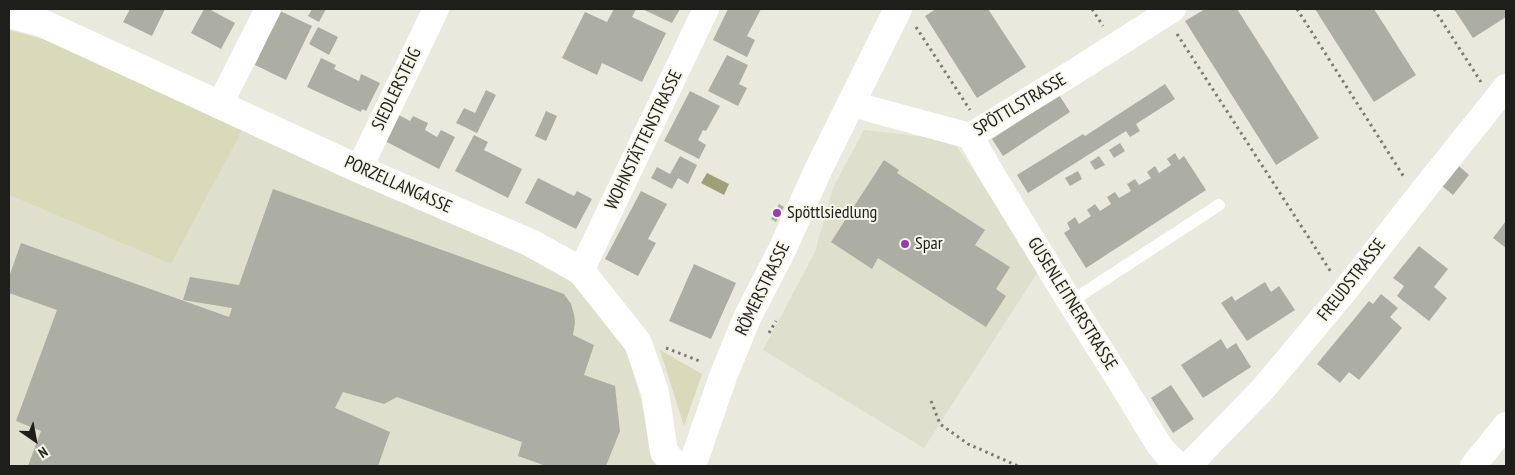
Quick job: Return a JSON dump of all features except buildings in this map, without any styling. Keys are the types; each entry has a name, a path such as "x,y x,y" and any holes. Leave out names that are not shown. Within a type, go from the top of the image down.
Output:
{"street":[{"path":"219,106 268,9"},
{"name":"SIEDLERSTEIG","path":"359,169 436,9"},
{"name":"WOHNSTÄTTENSTRASSE","path":"581,270 706,9"},
{"name":"SPÖTTLSTRASSE","path":"852,103 870,110 976,133 1169,12"},
{"name":"PORZELLANGASSE","path":"9,14 42,23 219,106 531,244 581,270 638,343 655,392 664,452 676,466"},
{"name":"RÖMERSTRASSE","path":"692,466 724,374 747,318 782,250 819,168 852,103 906,17"},
{"name":"FREUDSTRASSE","path":"1188,466 1263,389 1344,292 1500,94"},
{"name":"GUSENLEITNERSTRASSE","path":"976,133 993,176 1070,302 1158,445 1180,466"},
{"path":"1473,466 1506,425"}],"lane":[{"path":"1070,302 1219,205"}],"path":[{"path":"1297,9 1417,198"},
{"path":"1434,9 1500,94"},
{"path":"1169,12 1344,292"},
{"path":"906,17 919,30 976,133"},
{"path":"661,346 704,362"},
{"path":"931,401 940,424 968,444 1018,466"}],"shaded area":[{"path":"9,30 50,41 243,129 171,264 9,195"},
{"path":"243,129 513,250 562,275 588,295 624,339 659,466 9,466 9,195 171,264"},
{"path":"864,130 952,140 1041,267 924,448 763,350 815,252 833,188"},
{"path":"707,173 729,184 724,195 701,183"},
{"path":"660,350 702,374 684,426"}],"place":[{"name":"Spöttlsiedlung","path":"777,213"},
{"name":"Spar","path":"905,244"}]}
